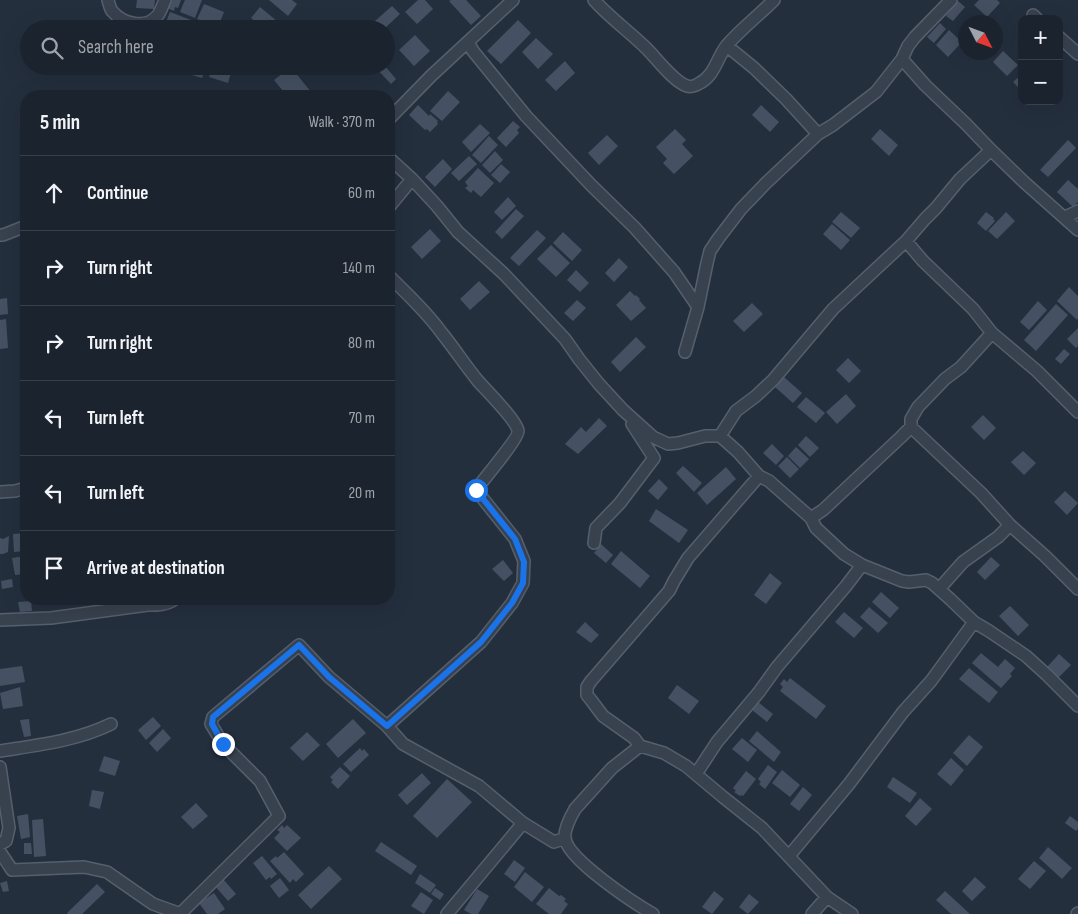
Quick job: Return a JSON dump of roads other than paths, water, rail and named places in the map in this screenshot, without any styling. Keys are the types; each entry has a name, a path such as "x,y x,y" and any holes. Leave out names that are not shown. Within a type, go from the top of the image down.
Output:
{"street":[{"path":"108,0 111,10 126,20"},
{"path":"151,20 158,15 164,0"},
{"path":"395,113 431,76 513,0"},
{"path":"600,3 675,78 687,86 696,86 706,80 712,73 718,59 727,46 774,0"},
{"path":"685,352 698,307 710,251 718,239 741,209 818,134 832,126 876,92 902,59 915,37 951,0"},
{"path":"1063,41 1078,54"},
{"path":"468,42 473,51 526,116 590,185 635,228 674,272 698,307"},
{"path":"727,46 754,68 818,134"},
{"path":"902,59 991,150 1078,230"},
{"path":"720,436 736,411 773,380 833,309 906,241 960,179 991,150"},
{"path":"395,164 437,206 458,232 504,274 565,339 599,384 623,410 653,437 668,444 705,436 720,436 738,452 759,476 769,481 811,518 816,528 844,554 862,565 902,580 909,582 926,580 939,589 974,622 1026,656 1078,706"},
{"path":"395,200 412,180"},
{"path":"1065,217 1078,210"},
{"path":"0,235 20,228"},
{"path":"906,241 923,261 973,310 992,333 1037,371 1078,412"},
{"path":"387,726 481,642 512,603 523,583 524,562 515,539 476,490 512,444 518,434 518,430 440,331 395,282"},
{"path":"811,518 911,427 911,420 918,408 945,379 961,367 992,333"},
{"path":"594,543 596,528 620,504 654,458 623,410"},
{"path":"911,427 1078,589"},
{"path":"759,476 688,558 669,591 591,681 587,687 587,695 603,716 634,738 640,746 664,753 686,766 762,828 827,897 852,914"},
{"path":"0,492 20,490"},
{"path":"939,589 963,562 998,538 1010,525"},
{"path":"696,774 717,742 862,565"},
{"path":"0,620 51,618 148,605"},
{"path":"789,856 831,807 903,712 931,681 974,622"},
{"path":"0,852 12,870 84,867 107,872 153,904 180,914 279,816 260,781 223,744 212,724 213,717 299,645 329,677 387,726 403,744 479,786 523,823 554,842 565,838"},
{"path":"0,752 74,739 96,732 111,724"},
{"path":"640,746 612,768 575,809 570,816 565,838 571,851 594,872 616,890 653,914"},
{"path":"0,767 9,828 6,841 0,844"},
{"path":"447,914 523,823"},
{"path":"812,914 827,897"}]}
